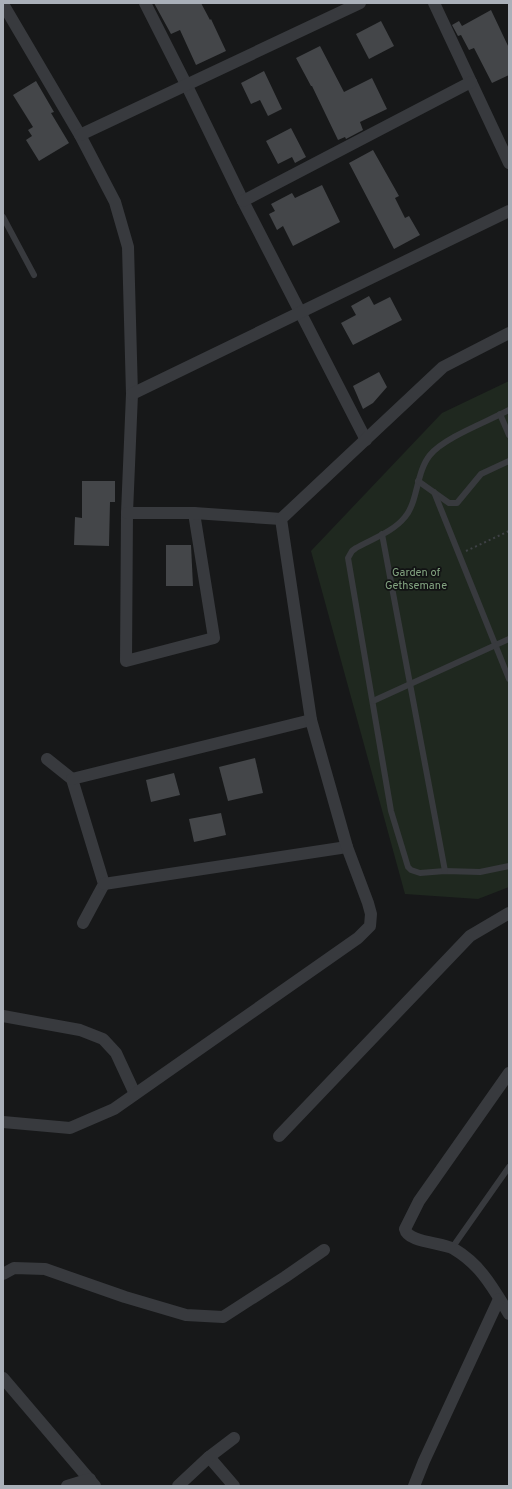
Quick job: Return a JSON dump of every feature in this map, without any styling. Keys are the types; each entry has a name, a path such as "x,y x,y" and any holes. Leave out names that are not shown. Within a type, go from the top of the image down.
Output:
{"street":[{"path":"145,3 243,201 366,440"},
{"path":"80,134 360,3"},
{"path":"434,3 509,164"},
{"path":"3,4 80,134 115,202 128,247 132,394 127,513 126,662 214,638 194,513"},
{"path":"243,201 471,82"},
{"path":"132,394 509,211"},
{"path":"127,513 194,513 281,519 442,367 509,333"},
{"path":"3,1122 70,1128 114,1109 358,938 370,926 368,902 347,847 311,720 281,519"},
{"path":"72,779 311,720"},
{"path":"47,759 72,779 104,884 83,923"},
{"path":"104,884 347,847"},
{"path":"279,1136 470,936 509,913"},
{"path":"3,1016 80,1030 103,1039 116,1053 135,1094"},
{"path":"509,1073 418,1201 406,1225 406,1233 412,1238 452,1248 472,1261 486,1278 509,1314"},
{"path":"3,1274 14,1268 45,1269 125,1297 186,1315 223,1317 324,1250"},
{"path":"414,1486 424,1461 499,1299"},
{"path":"3,1378 92,1482"},
{"path":"178,1486 234,1438"},
{"path":"209,1458 234,1486"},
{"path":"67,1486 92,1482"}],"lane":[{"path":"3,218 34,275"},
{"path":"509,410 440,446 429,456 422,469 406,517 382,534 352,550 348,558 391,810 408,867 416,872 480,872 509,866"},
{"path":"500,414 509,435"},
{"path":"418,481 449,503 457,503 481,474 509,461"},
{"path":"434,492 509,679"},
{"path":"382,534 445,871"},
{"path":"373,701 509,639"},
{"path":"452,1248 509,1167"}],"path":[{"path":"459,554 509,531"}],"green space":[{"name":"Garden of Gethsemane","path":"509,381 509,887 478,899 405,894 311,551 442,413"}],"building":[{"path":"154,3 201,3 210,20 211,19 226,51 196,65 180,30 171,34"},
{"path":"491,10 509,48 509,75 492,83 474,48 469,50 461,35 458,36 452,25 459,21 462,26"},
{"path":"381,21 394,46 369,59 356,34"},
{"path":"320,46 344,92 372,78 387,109 360,122 363,130 346,139 345,137 338,140 312,86 296,58"},
{"path":"264,71 282,109 268,116 260,100 251,104 241,83"},
{"path":"36,81 54,112 51,113 69,143 39,161 26,140 32,136 28,130 33,127 13,95"},
{"path":"291,128 306,157 295,163 292,157 278,164 266,141"},
{"path":"373,150 399,196 395,198 405,218 409,216 420,235 394,249 349,163"},
{"path":"322,185 340,222 293,246 283,226 277,230 269,214 275,211 271,204 292,193 295,198"},
{"path":"369,296 374,305 390,297 402,320 353,345 341,323 356,315 351,306"},
{"path":"379,372 387,387 373,403 363,409 353,386"},
{"path":"82,481 115,481 115,502 110,502 109,546 74,545 75,517 82,518"},
{"path":"166,545 191,545 193,586 166,586"},
{"path":"255,758 263,793 228,801 219,767"},
{"path":"174,773 180,795 151,802 146,780"},
{"path":"221,813 226,835 194,842 189,819"}]}
